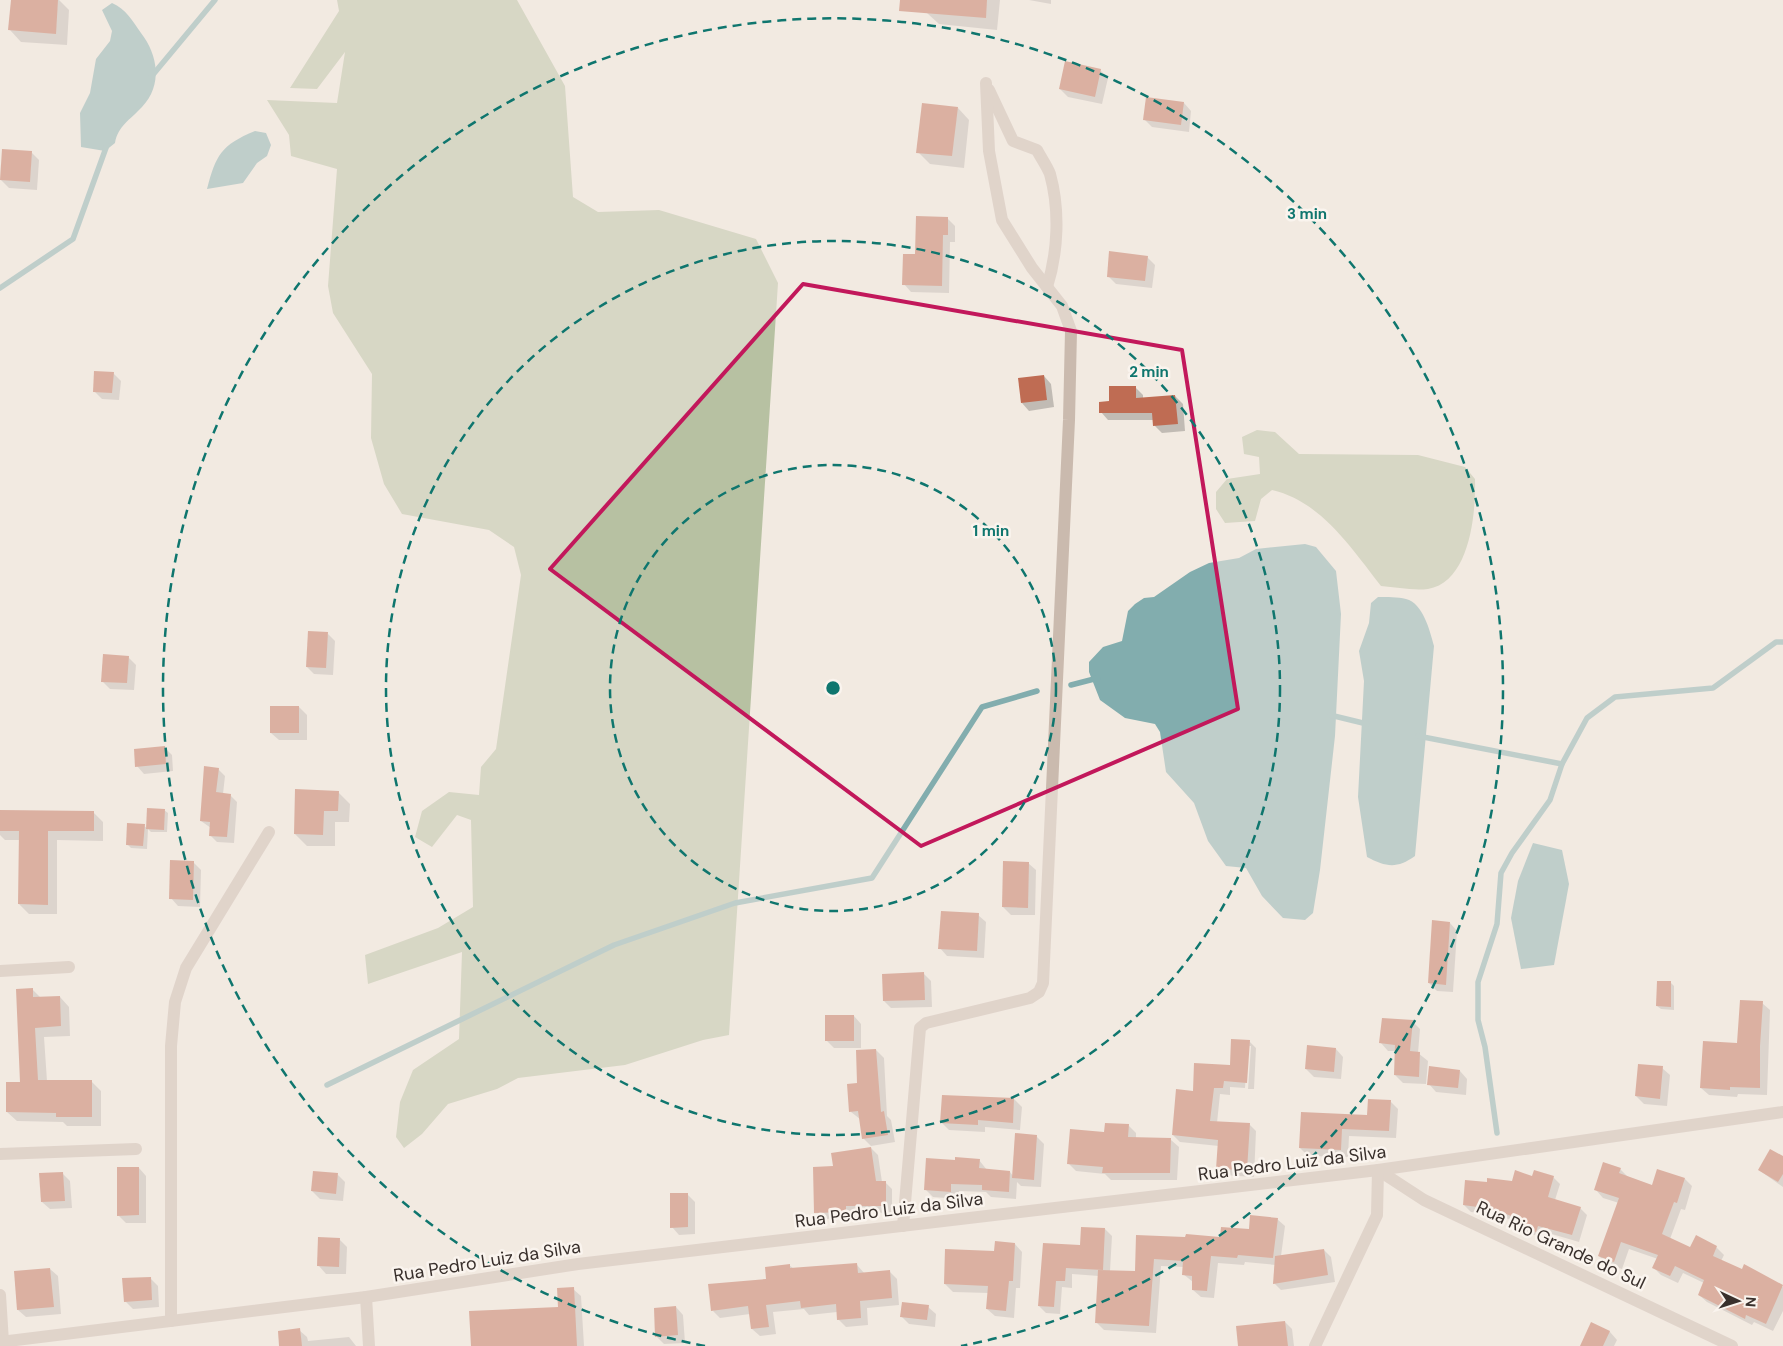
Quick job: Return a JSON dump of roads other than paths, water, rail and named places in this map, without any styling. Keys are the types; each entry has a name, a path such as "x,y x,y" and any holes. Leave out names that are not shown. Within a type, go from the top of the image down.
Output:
{"street":[{"path":"904,1226 920,1028 926,1023 1030,998 1039,992 1043,983 1069,420 1071,331 1062,306 1047,287 1032,268 1002,220 990,152 986,83 1012,141 1037,150 1049,173 1056,214 1055,262 1047,287"},
{"path":"171,1321 171,1054 175,1002 186,968 269,832"},
{"path":"0,971 69,967"},
{"name":"Rua Pedro Luiz da Silva","path":"1,1342 366,1297 578,1264 1378,1170 1783,1112"},
{"path":"0,1154 136,1149"},
{"path":"1315,1346 1377,1214 1378,1170"},
{"name":"Rua Rio Grande do Sul","path":"1378,1170 1424,1200 1732,1346"},
{"path":"0,1295 1,1342"},
{"path":"366,1297 369,1346"}],"water":[{"path":"112,3 128,15 147,42 156,70 153,89 149,98 125,124 119,132 115,143 105,151 81,147 80,113 90,93 96,59 110,41 112,31 102,10"},
{"path":"255,131 266,133 271,145 267,156 257,163 243,183 207,189 217,159 222,152 234,141"},
{"path":"1305,544 1316,547 1336,571 1341,614 1335,736 1320,870 1313,913 1305,920 1283,918 1262,896 1246,868 1226,866 1208,841 1194,803 1166,772 1160,732 1155,724 1125,718 1100,700 1089,672 1089,662 1103,647 1122,641 1128,611 1135,604 1144,598 1154,597 1190,572 1209,563 1239,558 1256,549"},
{"path":"1378,597 1406,599 1417,606 1425,618 1434,646 1415,856 1397,865 1386,865 1367,857 1358,797 1364,681 1359,651 1369,623 1371,603"},
{"path":"1533,843 1562,850 1569,884 1554,965 1521,969 1511,918 1518,881"}],"waterway":[{"path":"151,77 215,0"},
{"path":"0,288 73,239 107,145"},
{"path":"1497,1133 1485,1047 1478,1020 1478,982 1497,924 1501,873 1512,853 1550,800 1562,764 1587,718 1615,697 1713,688 1776,642 1783,642"},
{"path":"1071,685 1098,678"},
{"path":"327,1085 614,945 735,903 872,878 982,707 1037,691"},
{"path":"1330,715 1367,724"},
{"path":"1418,736 1562,764"}]}
